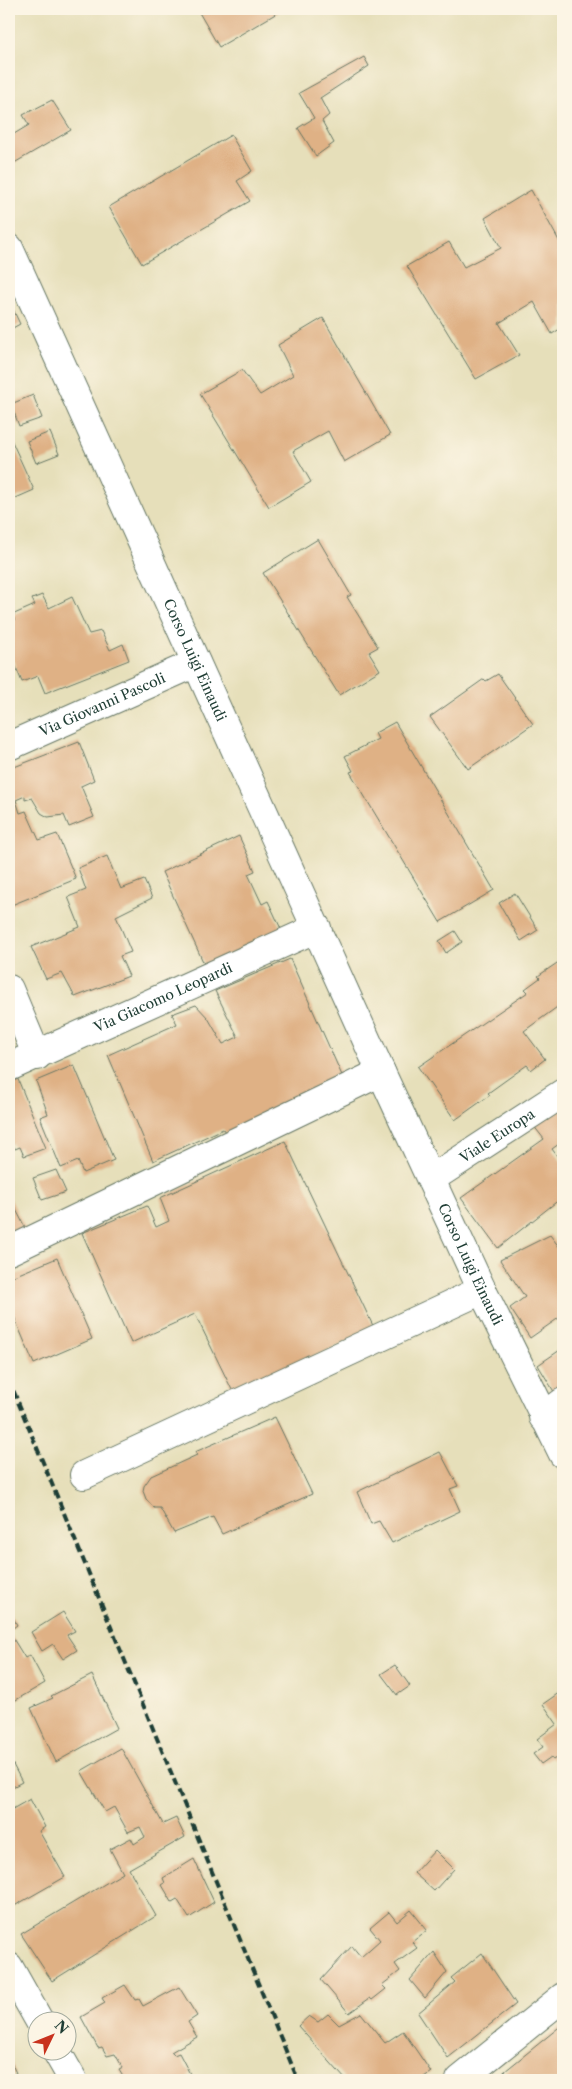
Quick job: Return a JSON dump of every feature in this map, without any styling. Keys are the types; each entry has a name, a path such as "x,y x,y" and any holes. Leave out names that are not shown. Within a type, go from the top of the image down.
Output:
{"street":[{"name":"Corso Luigi Einaudi","path":"9,248 381,1072 482,1290 553,1409 563,1454"},
{"name":"Via Giovanni Pascoli","path":"9,746 196,663"},
{"name":"Via Giacomo Leopardi","path":"9,1067 37,1056 316,928"},
{"path":"9,989 37,1056"},
{"path":"9,1251 381,1072"},
{"name":"Viale Europa","path":"431,1179 563,1092"},
{"path":"84,1475 482,1290"},
{"path":"9,1967 34,2012"},
{"path":"460,2080 563,1997"},
{"path":"63,2062 73,2080"}],"building":[{"path":"197,9 284,9 219,47"},
{"path":"364,57 369,66 320,98 329,115 322,121 334,143 316,156 298,128 314,118 299,93"},
{"path":"52,100 71,130 9,166 9,137 29,125 23,115"},
{"path":"231,135 252,171 237,181 250,201 142,264 109,207"},
{"path":"531,190 563,248 563,327 552,334 534,302 499,323 519,355 476,379 407,266 449,242 464,267 501,248 485,218"},
{"path":"9,301 20,324 9,330"},
{"path":"323,318 390,435 344,462 328,431 293,451 311,482 269,507 200,394 242,370 260,395 293,375 278,345"},
{"path":"33,395 42,418 19,426 11,404"},
{"path":"50,432 59,454 36,463 27,441"},
{"path":"9,435 34,490 9,501"},
{"path":"318,539 351,595 347,597 378,647 369,652 380,670 339,695 263,573"},
{"path":"42,595 49,608 72,597 89,634 101,631 110,650 123,644 129,660 45,693 38,676 22,682 9,650 9,623 15,621 12,615 35,605 32,599"},
{"path":"498,674 533,724 468,769 430,717 484,679 486,681"},
{"path":"395,722 494,890 440,922 350,772 353,771 345,756 378,739 375,733"},
{"path":"79,742 94,780 81,786 94,817 69,827 64,815 48,817 41,813 32,798 25,800 25,796 16,800 20,813 26,811 39,840 57,834 76,879 9,906 9,769"},
{"path":"239,836 255,871 248,874 262,904 268,901 282,931 205,966 162,872"},
{"path":"107,856 121,889 144,880 152,898 116,916 131,952 120,956 129,976 75,997 62,973 46,979 31,947 80,927 68,897 86,890 78,868"},
{"path":"515,893 538,930 521,941 499,903"},
{"path":"455,931 462,942 446,953 439,941"},
{"path":"290,959 344,1080 227,1135 223,1129 153,1161 108,1055 177,1024 172,1014 196,1005 208,1018 223,1044 238,1037 215,991"},
{"path":"563,959 563,1006 560,1005 524,1031 545,1059 531,1070 527,1065 455,1120 418,1067 528,992 525,989 540,978 538,976"},
{"path":"74,1065 114,1160 83,1173 78,1161 61,1168 40,1117 48,1114 36,1081"},
{"path":"17,1077 46,1148 24,1156 20,1147 15,1149 12,1143 9,1144 9,1080"},
{"path":"553,1109 563,1110 563,1141 552,1149 563,1164 563,1204 560,1199 498,1248 461,1198 544,1139 533,1125"},
{"path":"285,1141 375,1330 233,1392 195,1314 131,1343 82,1233 147,1206 156,1227 169,1221 160,1198"},
{"path":"56,1170 66,1192 42,1200 33,1178"},
{"path":"11,1200 26,1229 9,1236 9,1201"},
{"path":"550,1235 563,1252 563,1315 530,1338 510,1308 525,1297 500,1260"},
{"path":"57,1258 92,1339 34,1364 9,1305 9,1278"},
{"path":"563,1348 563,1397 559,1400 538,1365"},
{"path":"275,1417 312,1494 222,1534 213,1517 174,1533 160,1508 154,1508 146,1499 143,1491 144,1486 151,1476 197,1455 195,1452"},
{"path":"440,1452 458,1486 450,1489 460,1511 392,1543 379,1521 371,1524 357,1492"},
{"path":"9,1610 17,1625 9,1631"},
{"path":"63,1612 75,1631 67,1635 77,1650 63,1659 53,1644 42,1651 31,1632"},
{"path":"9,1632 25,1658 30,1655 45,1683 9,1704"},
{"path":"395,1665 410,1686 397,1695 381,1674"},
{"path":"92,1675 117,1728 56,1762 31,1708 53,1698 51,1696"},
{"path":"563,1690 563,1753 553,1760 551,1757 541,1764 533,1754 543,1747 537,1739 557,1724 543,1704"},
{"path":"121,1748 163,1824 176,1818 185,1837 129,1869 156,1916 52,1981 21,1934 123,1873 110,1849 131,1838 134,1844 145,1837 140,1827 128,1832 114,1807 105,1812 81,1771"},
{"path":"9,1757 22,1782 9,1789"},
{"path":"30,1799 45,1827 39,1831 65,1877 9,1909 9,1811"},
{"path":"435,1850 454,1869 434,1891 414,1873"},
{"path":"194,1859 214,1902 189,1918 177,1899 172,1902 162,1885 165,1883 163,1878"},
{"path":"411,1910 427,1930 412,1942 417,1948 395,1964 400,1971 382,1985 386,1989 372,2000 370,1998 349,2013 321,1980 352,1946 361,1957 380,1940 370,1928 389,1912 397,1922"},
{"path":"434,1952 447,1972 425,1998 410,1980"},
{"path":"482,1953 516,2004 448,2058 418,2013 455,1982 451,1978"},
{"path":"125,1985 135,2000 139,1999 143,2006 179,1987 197,2016 188,2022 197,2037 171,2052 174,2055 179,2053 190,2074 187,2075 189,2080 125,2080 119,2070 123,2068 115,2054 107,2056 102,2047 98,2048 81,2017 105,2003 102,1998"},
{"path":"361,2013 385,2043 403,2031 431,2072 420,2080 346,2080 298,2026 309,2016 318,2022 328,2014 339,2025"},
{"path":"563,2024 563,2080 494,2080"},
{"path":"9,2058 16,2073 9,2077"}],"railway":[{"path":"9,1380 298,2080"}]}
